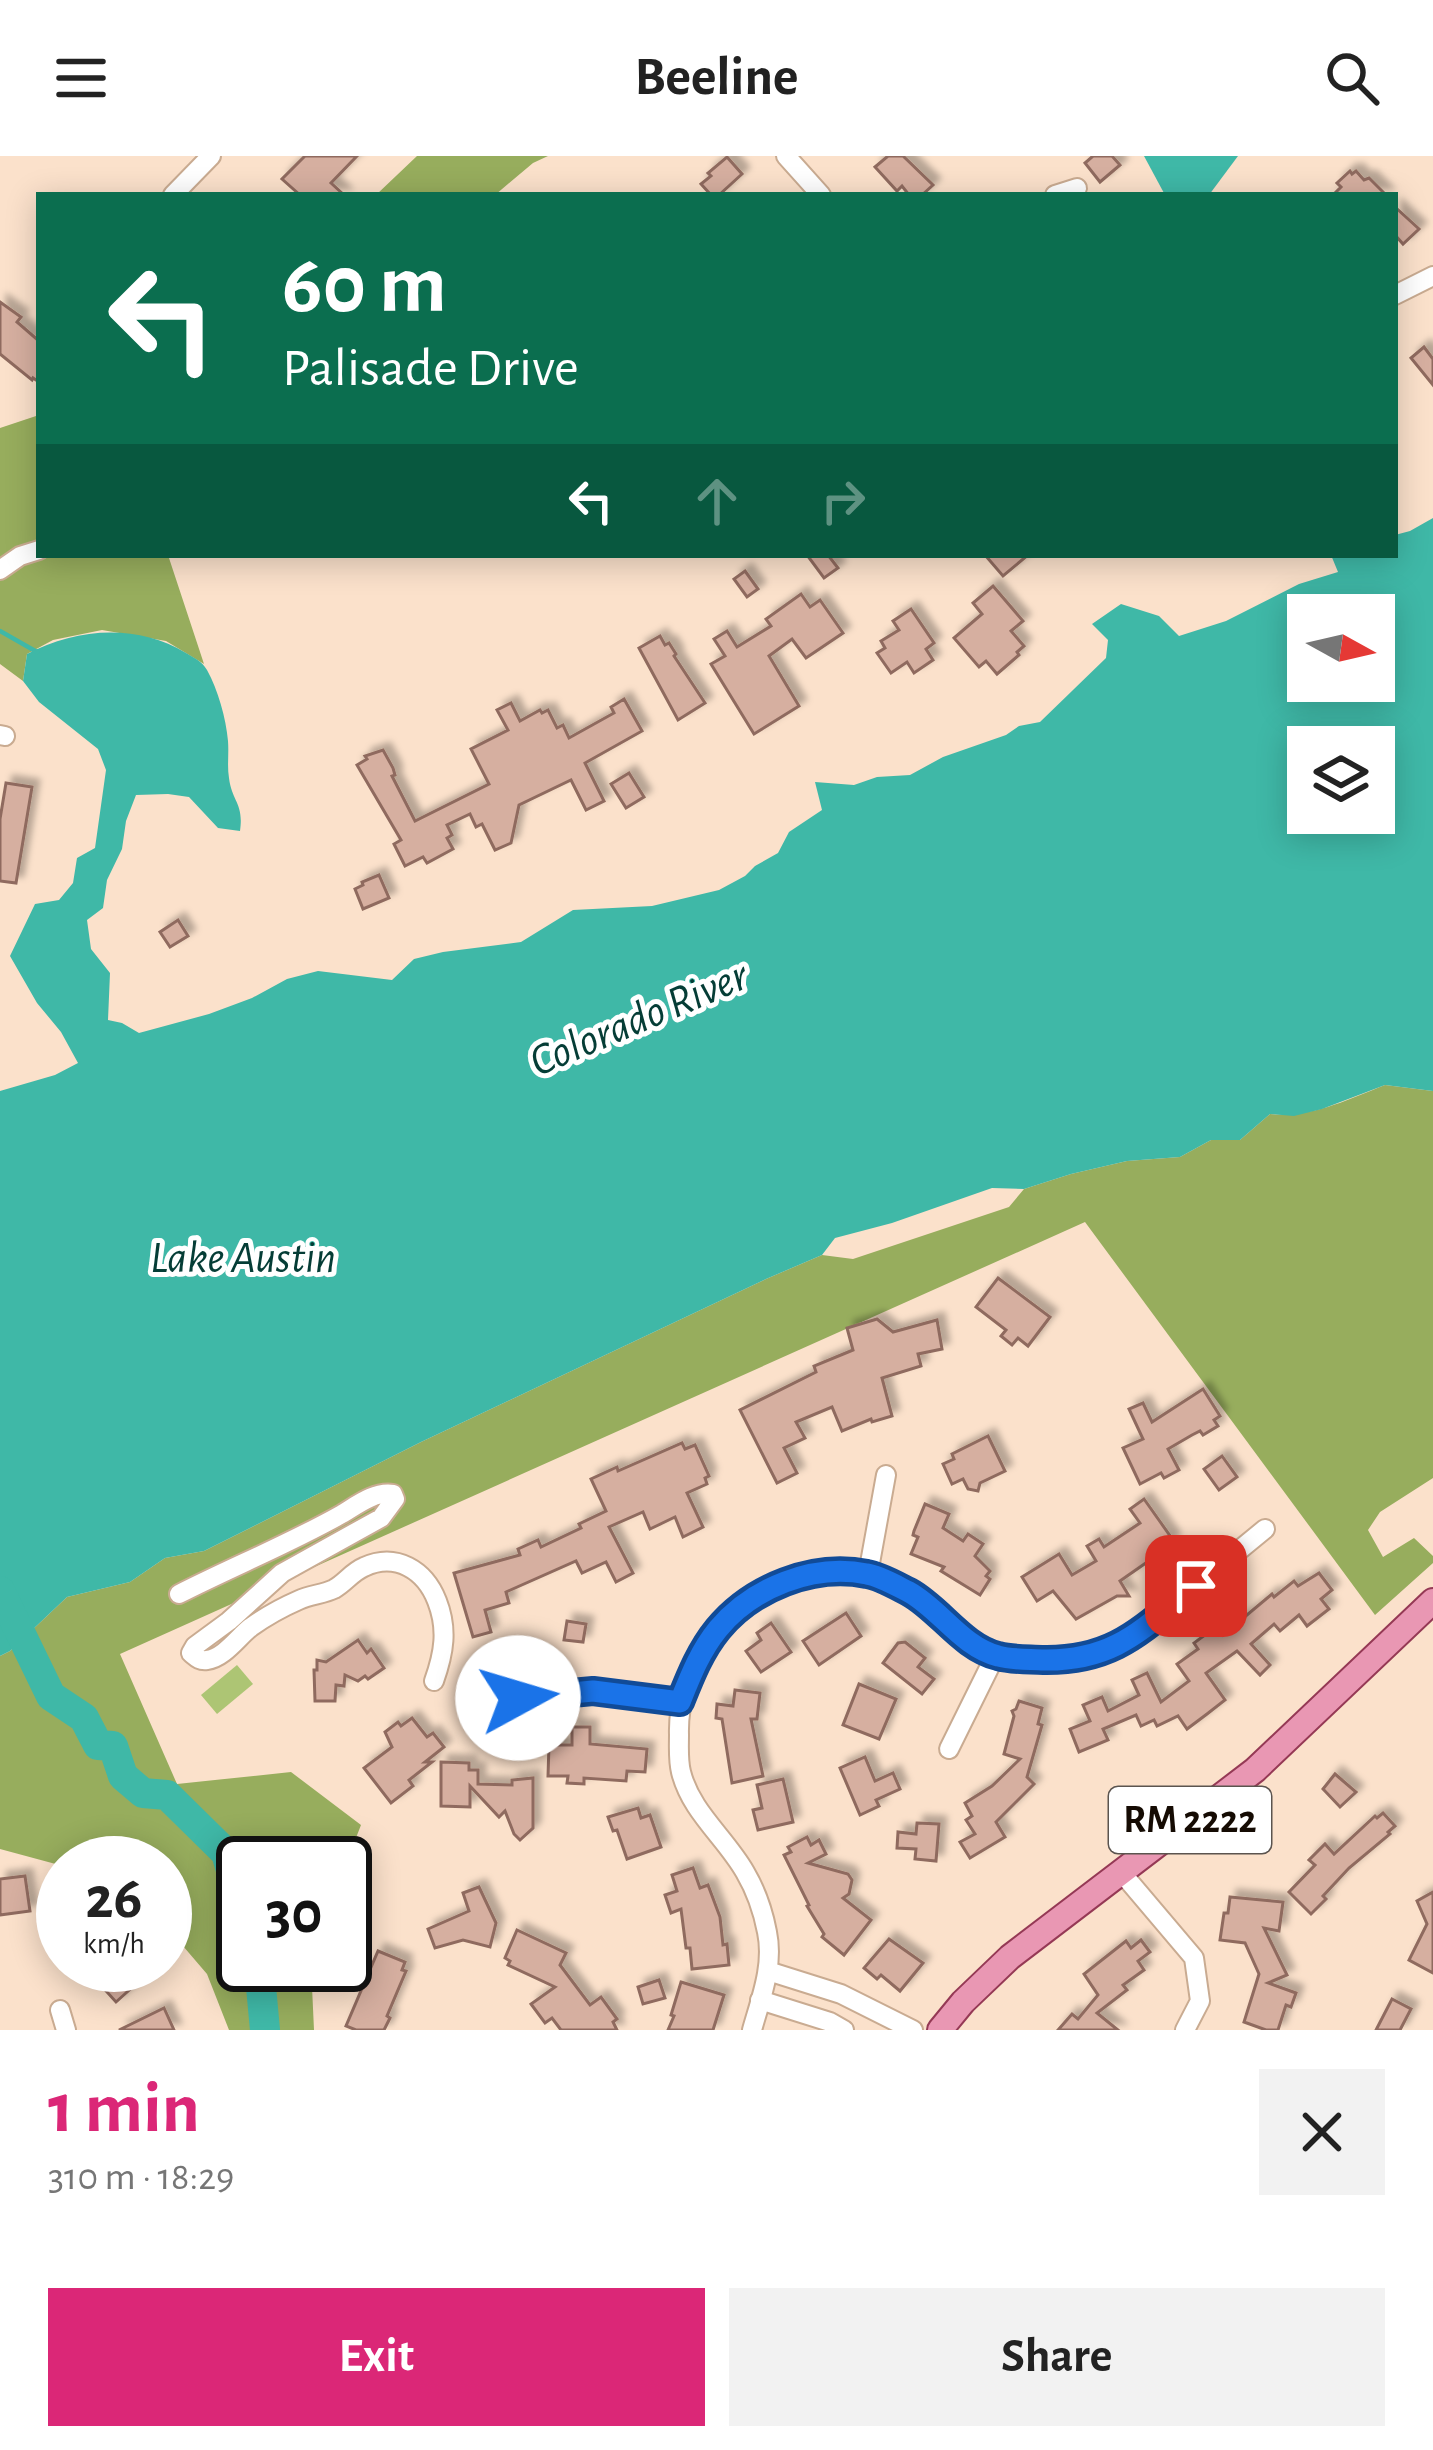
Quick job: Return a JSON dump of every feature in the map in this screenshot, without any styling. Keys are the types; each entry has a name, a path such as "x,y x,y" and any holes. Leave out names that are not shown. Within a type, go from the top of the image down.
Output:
{"main road":[{"name":"RM 2222","path":"940,2030 1010,1957 1255,1770 1432,1605"}],"street":[{"path":"176,192 211,156"},
{"path":"786,156 817,192"},
{"path":"1064,192 1077,188"},
{"path":"1398,294 1433,276"},
{"path":"0,570 36,551"},
{"path":"868,1574 886,1475"},
{"path":"179,1594 286,1545 368,1499 393,1494 392,1505 381,1518 282,1573 191,1652 208,1660 298,1600 336,1588 362,1568 393,1561 418,1573 432,1589 440,1610 444,1655 434,1681"},
{"path":"752,2030 769,1970 768,1934 744,1869 688,1792 680,1768 680,1702 696,1663 718,1630 744,1604 801,1576 868,1574 912,1594 995,1656 1067,1660 1126,1642 1265,1528"},
{"path":"949,1749 995,1656"},
{"path":"493,1702 593,1691 680,1702"},
{"path":"1122,1873 1194,1958 1200,2001 1185,2030"},
{"path":"769,1970 841,1994 914,2030"},
{"path":"760,2000 844,2030"},
{"path":"60,2010 66,2030"}],"green space":[{"path":"417,156 548,156 499,192 379,192"},
{"path":"36,416 36,558 169,558 204,664 166,641 102,630 53,640 27,654 23,681 0,664 0,428"},
{"path":"1385,1085 1433,1091 1433,1478 1380,1512 1368,1530 1383,1557 1414,1538 1433,1556 1433,1563 1375,1615 1085,1222 120,1654 177,1784 291,1772 361,1825 357,1836 216,1836 216,1992 312,1992 314,2030 229,2030 207,1974 192,1956 192,1836 36,1836 36,1859 0,1849 0,1656 67,1597 130,1582 165,1558 204,1551 421,1442 822,1255 853,1259 1009,1207 1024,1189 1127,1161 1180,1157 1211,1140 1240,1140 1270,1114 1314,1111"},
{"path":"237,1665 253,1684 217,1714 201,1695"}],"water":[{"path":"1144,156 1238,156 1211,192 1163,192"},
{"name":"Lake Austin","path":"1433,518 1433,1091 1385,1085 1322,1109 1294,1116 1270,1114 1240,1140 1211,1140 1180,1157 1127,1161 1024,1189 992,1188 835,1238 822,1255 421,1442 204,1551 165,1558 130,1582 67,1597 0,1656 0,1091 78,1063 10,956 35,904 59,900 73,883 77,858 95,848 106,770 98,749 39,702 23,681 27,654 86,634 147,637 203,664 221,704 240,831 218,828 189,797 136,795 122,849 107,880 103,908 87,920 91,949 110,973 108,1020 139,1033 209,1014 287,979 318,971 392,980 414,959 521,942 573,910 652,906 719,890 778,853 789,832 822,810 815,782 854,785 877,777 910,775 1019,726 1040,722 1106,658 1108,640 1092,624 1121,604 1159,616 1179,636 1226,621 1299,584 1338,572 1332,558 1398,558 1398,534"}],"building":[{"path":"305,156 357,156 331,183 341,192 297,192 282,179"},
{"path":"888,156 903,156 933,185 925,192 907,192 902,186 897,191 875,167"},
{"path":"1093,156 1112,156 1120,165 1100,182 1085,163"},
{"path":"727,157 742,174 722,192 708,192 701,184 711,176 708,173"},
{"path":"1356,171 1383,192 1336,192 1341,187 1337,183"},
{"path":"1398,210 1419,229 1403,244 1398,238"},
{"path":"0,302 21,317 17,322 36,338 36,380 0,354"},
{"path":"1424,347 1433,359 1433,385 1411,358"},
{"path":"809,558 830,558 838,568 824,578"},
{"path":"988,558 1024,558 1003,576"},
{"path":"745,571 758,589 747,597 734,579"},
{"path":"993,586 1023,621 1011,631 1024,646 997,674 986,661 979,667 954,638 982,614 973,603"},
{"path":"801,594 810,607 820,600 843,633 806,658 792,639 769,656 799,706 754,734 711,664 725,656 714,639 727,631 737,647 771,626 766,619"},
{"path":"911,609 934,643 926,649 933,660 914,673 907,662 891,673 877,653 885,648 881,641 899,630 893,621"},
{"path":"660,636 705,703 678,720 639,648"},
{"path":"624,699 642,731 585,763 604,801 586,810 571,780 519,805 511,843 495,850 482,824 476,827 470,814 447,825 453,849 427,863 423,857 405,866 394,844 401,840 357,765 365,756 383,750 415,821 489,784 471,749 508,730 497,710 511,703 520,721 548,710 557,728 563,725 569,738 614,713 611,707"},
{"path":"629,773 644,797 626,808 611,784"},
{"path":"6,783 32,787 16,883 0,881 0,819"},
{"path":"379,875 389,898 363,909 355,889"},
{"path":"178,920 188,936 170,947 160,932"},
{"path":"998,1278 1050,1317 1028,1346 1018,1338 1012,1345 1001,1336 1006,1330 976,1307"},
{"path":"877,1319 893,1332 937,1320 942,1349 918,1354 921,1366 882,1378 892,1416 842,1431 832,1407 796,1422 805,1438 784,1448 797,1473 777,1483 740,1410 816,1372 814,1366 853,1350 847,1328"},
{"path":"1203,1389 1220,1416 1214,1420 1218,1426 1168,1449 1179,1470 1140,1484 1123,1448 1143,1439 1129,1409 1143,1403 1152,1422"},
{"path":"988,1436 1005,1471 980,1483 978,1491 968,1489 963,1479 952,1484 943,1464 954,1459 952,1454"},
{"path":"682,1443 685,1449 695,1445 709,1476 707,1484 687,1493 703,1527 683,1537 675,1517 650,1529 643,1512 609,1527 633,1573 616,1582 606,1562 582,1573 576,1561 506,1592 509,1603 485,1610 491,1632 473,1637 454,1573 520,1555 518,1549 538,1540 541,1547 581,1528 579,1524 606,1511 591,1479"},
{"path":"1222,1456 1237,1477 1219,1490 1204,1469"},
{"path":"1144,1499 1173,1540 1120,1581 1129,1596 1117,1596 1076,1619 1053,1591 1037,1601 1022,1577 1059,1554 1072,1575 1096,1561 1087,1546 1099,1539 1104,1547 1140,1523 1130,1509"},
{"path":"925,1504 949,1514 943,1528 963,1541 968,1534 983,1544 975,1556 990,1571 986,1576 990,1579 980,1595 941,1571 944,1567 911,1554"},
{"path":"1319,1573 1332,1590 1321,1599 1329,1609 1307,1626 1299,1615 1280,1631 1274,1624 1251,1644 1270,1665 1260,1675 1237,1651 1206,1673 1225,1700 1187,1729 1178,1716 1157,1726 1154,1720 1141,1726 1136,1715 1103,1729 1108,1740 1079,1752 1070,1729 1090,1721 1083,1705 1102,1697 1108,1711 1139,1695 1132,1680 1147,1673 1161,1702 1189,1681 1177,1664 1198,1649 1194,1643 1217,1626 1223,1635 1272,1594"},
{"path":"846,1613 861,1636 819,1665 803,1641"},
{"path":"567,1621 586,1624 583,1642 564,1640"},
{"path":"771,1623 791,1652 761,1672 746,1651 761,1640 757,1633"},
{"path":"358,1640 384,1668 358,1681 345,1675 344,1686 336,1685 335,1701 315,1701 317,1660 326,1662"},
{"path":"905,1642 925,1658 918,1667 934,1679 922,1694 883,1663 898,1643"},
{"path":"859,1684 896,1699 879,1739 843,1725"},
{"path":"735,1690 760,1693 757,1719 751,1719 763,1776 732,1783 722,1719 716,1718 717,1704 733,1706"},
{"path":"1019,1701 1042,1708 1038,1724 1042,1725 1027,1777 1034,1784 996,1822 1005,1837 970,1858 960,1842 975,1834 966,1820 972,1816 965,1803 1020,1759 1004,1754 1012,1711"},
{"path":"412,1718 427,1737 433,1733 444,1747 409,1780 413,1786 391,1803 364,1768 392,1747 385,1732"},
{"path":"572,1727 590,1727 590,1744 647,1749 645,1772 627,1771 626,1781 584,1778 584,1784 567,1783 568,1776 548,1776 549,1745 572,1745"},
{"path":"865,1757 875,1781 893,1773 900,1789 876,1800 879,1806 860,1815 840,1768"},
{"path":"441,1762 469,1763 469,1770 478,1770 478,1784 512,1785 512,1780 533,1778 533,1828 520,1840 505,1811 499,1817 470,1786 470,1807 441,1806"},
{"path":"1335,1774 1356,1792 1340,1807 1323,1789"},
{"path":"783,1779 793,1822 758,1830 753,1810 762,1808 757,1785"},
{"path":"638,1808 641,1818 650,1815 661,1847 627,1859 608,1817"},
{"path":"1383,1813 1395,1826 1390,1834 1349,1868 1311,1914 1289,1892 1315,1865 1309,1860 1325,1844 1334,1854"},
{"path":"917,1823 939,1824 936,1861 915,1859 916,1849 897,1848 898,1832 916,1834"},
{"path":"807,1837 811,1845 819,1840 826,1854 808,1863 848,1874 852,1880 843,1898 871,1920 844,1955 822,1937 784,1855 791,1852 788,1847"},
{"path":"693,1868 700,1888 708,1885 720,1917 729,1965 692,1969 681,1909 671,1913 665,1895 677,1891 672,1875"},
{"path":"25,1876 30,1911 0,1915 0,1879"},
{"path":"479,1887 496,1923 490,1947 463,1940 435,1948 428,1929 469,1911 463,1893"},
{"path":"1433,1892 1433,1973 1409,1960 1427,1924 1417,1901"},
{"path":"1230,1897 1283,1902 1279,1931 1264,1928 1287,1975 1268,1983 1296,1993 1291,2007 1286,2005 1278,2030 1244,2022 1259,1974 1245,1943 1220,1940"},
{"path":"517,1930 566,1953 560,1965 590,2005 601,1997 617,2019 613,2022 617,2030 561,2030 552,2018 545,2023 531,2004 555,1987 508,1965 505,1958"},
{"path":"889,1939 923,1963 900,1991 864,1968"},
{"path":"1141,1940 1150,1952 1138,1961 1144,1970 1097,2013 1118,2030 1058,2030 1072,2014 1078,2019 1098,1995 1084,1974 1126,1941 1131,1948"},
{"path":"378,1951 405,1962 402,1970 406,1971 384,2030 356,2030 346,2026 361,1992 372,1992 372,1965"},
{"path":"659,1980 665,1998 643,2004 638,1987"},
{"path":"681,1982 724,1995 713,2030 668,2030"},
{"path":"107,1992 127,1992 116,2002"},
{"path":"1392,1999 1411,2009 1400,2030 1376,2030"},
{"path":"164,2008 174,2030 119,2030"}],"waterway":[{"path":"0,631 37,652"},
{"path":"0,1591 51,1696 84,1718 98,1745 113,1746 123,1776 143,1793 167,1795 216,1843"},
{"path":"261,1992 265,2030"}],"route":[{"path":"518,1698 593,1691 680,1702 696,1663 718,1630 744,1604 801,1576 868,1574 912,1594 976,1646 995,1656 1021,1659 1067,1660 1100,1653 1126,1642 1196,1586"}],"water label":[{"name":"Colorado River","path":"639,1019"}]}
